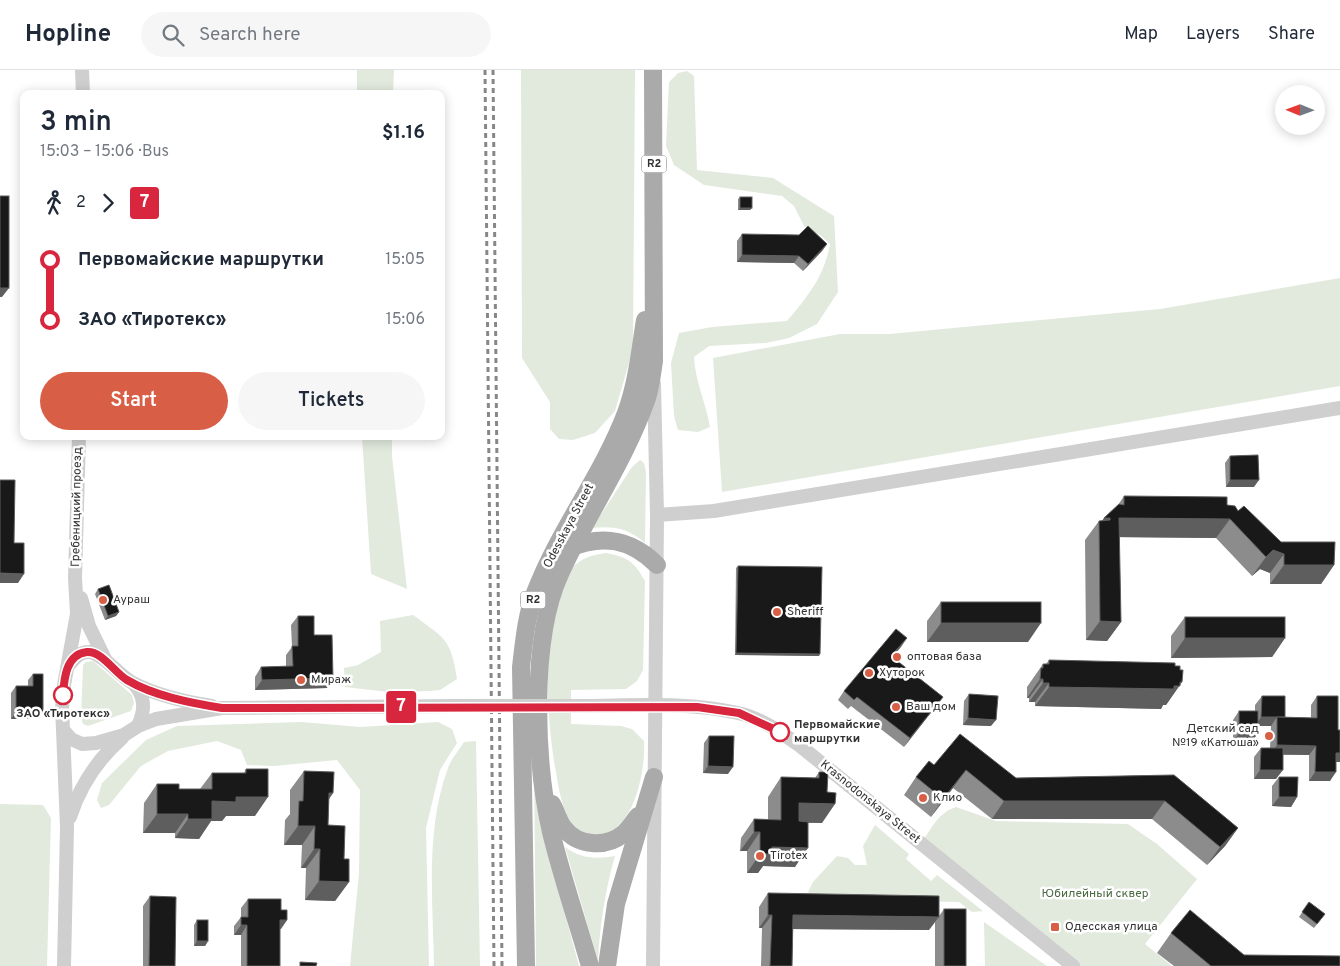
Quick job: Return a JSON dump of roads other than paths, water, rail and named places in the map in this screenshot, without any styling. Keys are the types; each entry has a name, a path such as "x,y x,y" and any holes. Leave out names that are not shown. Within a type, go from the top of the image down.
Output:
{"main road":[{"name":"R2","path":"653,70 653,258"},
{"name":"Odesskaya Street","path":"590,966 551,831 544,787 539,731 540,655 547,615 559,576 625,452 647,396 654,361 653,258"},
{"name":"Odesskaya Street","path":"526,966 521,667 526,626 535,593 552,554 609,451 626,412 638,372 653,258"},
{"path":"552,554 589,540 616,540 636,548 657,565"},
{"path":"607,966 616,904 654,777"},
{"path":"544,787 564,828 574,838 588,843 604,843 622,835 643,810"}],"street":[{"path":"82,70 83,90"},
{"name":"Odesskaya Street","path":"653,966 657,565 654,361"},
{"path":"657,515 714,511 1340,408"},
{"name":"Гребеницкий проезд","path":"68,666 77,614 75,578 79,440"},
{"name":"Гребеницкий проезд","path":"75,578 89,626 106,662"},
{"path":"64,966 67,827 63,695 68,666 78,655 85,652 98,655 119,675 134,684 222,708"},
{"path":"134,684 142,694 144,707 138,726"},
{"name":"Krasnodonskaya Street","path":"222,708 655,706 697,707 739,713 770,726 799,744 1073,966"},
{"path":"67,827 77,798 92,771 111,747 124,736 138,726 169,716 222,708"},
{"path":"63,730 71,739 82,744 96,743 124,736"}],"railway":[{"path":"485,70 494,966"},
{"path":"493,70 502,966"}],"place":[{"name":"Аураш","path":"103,600"},
{"name":"Sheriff","path":"777,612"},
{"name":"оптовая база","path":"897,657"},
{"name":"Хуторок","path":"869,673"},
{"name":"Мираж","path":"301,680"},
{"name":"ЗАО «Тиротекс»","path":"63,695"},
{"name":"Ваш дом","path":"896,707"},
{"name":"Первомайские маршрутки","path":"780,732"},
{"name":"Детский сад №19 «Катюша»","path":"1269,736"},
{"name":"Клио","path":"923,798"},
{"name":"Tirotex","path":"760,856"},
{"name":"Одесская улица","path":"1055,927"}],"park label":[{"name":"Юбилейный сквер","path":"1095,894"}]}
